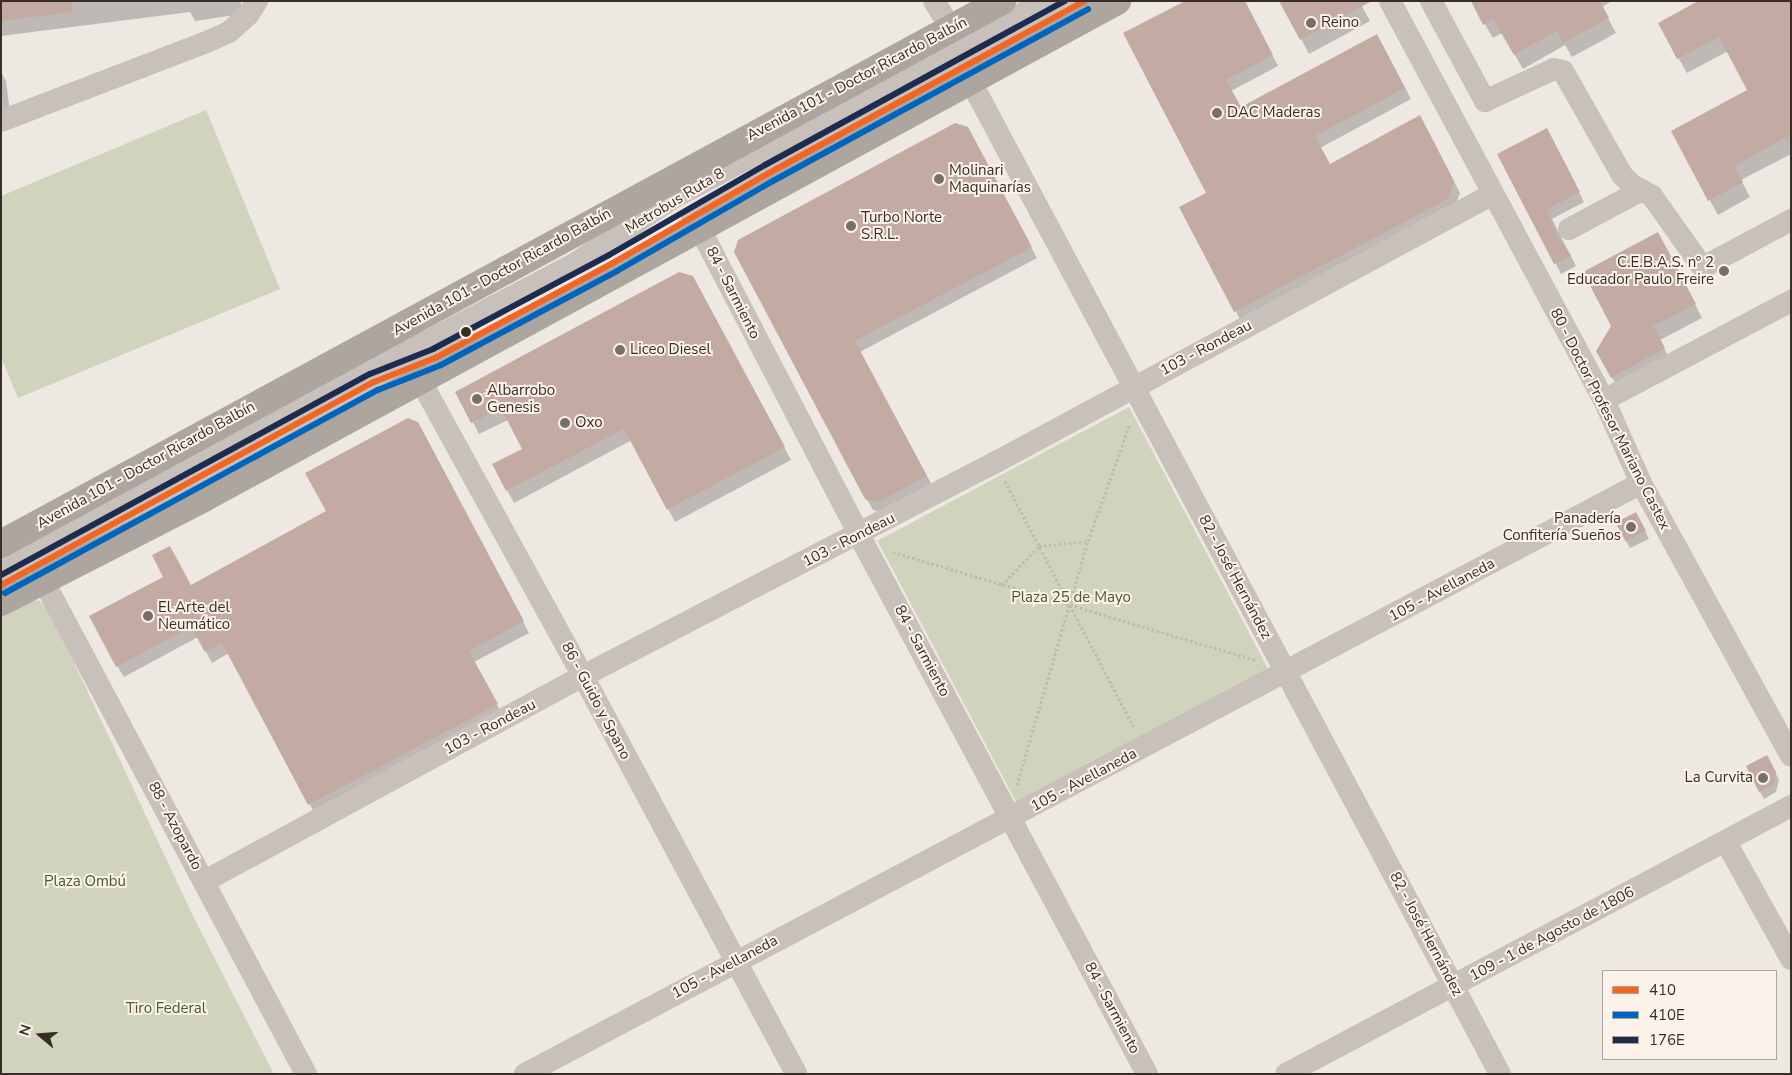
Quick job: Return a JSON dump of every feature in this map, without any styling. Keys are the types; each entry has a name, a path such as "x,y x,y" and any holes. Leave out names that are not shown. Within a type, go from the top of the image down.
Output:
{"main road":[{"name":"Avenida 101 - Doctor Ricardo Balbín","path":"1,602 210,494 406,357 951,28 1002,1"},
{"name":"Avenida 101 - Doctor Ricardo Balbín","path":"1,544 406,357 699,226 1117,1"}],"street":[{"path":"1,121 229,32 248,15 257,1"},
{"path":"934,1 951,28"},
{"name":"Metrobus Ruta 8","path":"1,585 366,387 428,341 576,262 674,198 1045,1"},
{"name":"Metrobus Ruta 8","path":"1,563 146,484 406,357 436,357 613,263 777,168 1084,1"},
{"name":"80 - Doctor Profesor Mariano Castex","path":"1390,1 1491,195 1604,400 1641,483 1791,756"},
{"path":"1431,1 1485,101 1554,69 1563,71 1622,175 1652,196 1701,265 1707,265 1791,220"},
{"name":"82 - José Hernández","path":"970,80 1138,391 1284,671 1500,1074"},
{"path":"1569,229 1642,190"},
{"name":"103 - Rondeau","path":"205,881 583,676 861,539 996,462 1138,391 1491,195"},
{"name":"84 - Sarmiento","path":"699,226 861,539 1147,1074"},
{"path":"1604,400 1791,301"},
{"name":"86 - Guido y Spano","path":"406,357 583,676 796,1074"},
{"name":"105 - Avellaneda","path":"526,1074 1010,815 1145,748 1284,671 1641,483"},
{"name":"Metrobus Ruta 8","path":"1,544 146,484"},
{"name":"88 - Azopardo","path":"43,580 205,881 306,1074"},
{"name":"109 - 1 de Agosto de 1806","path":"1286,1074 1791,806"},
{"path":"1726,842 1791,959"}],"path":[{"path":"1010,815 1088,541 1138,391"},
{"path":"996,462 1069,607 1145,748"},
{"path":"861,539 1069,607 1284,671"},
{"path":"1002,585 1038,546 1088,541"}],"green space":[{"path":"206,110 280,289 18,398 1,357 1,196"},
{"name":"Plaza 25 de Mayo","path":"1129,407 1268,669 1017,803 877,541"},
{"name":"Plaza Ombú","path":"38,600 48,607 193,916 274,1074 1,1074 1,617 21,605"}],"building":[{"path":"1,1 72,1 73,12 1,21"},
{"path":"1185,1 1245,1 1273,55 1226,80 1241,107 1377,34 1405,88 1315,136 1330,164 1420,115 1454,181 1448,199 1234,312 1179,207 1206,193 1123,33"},
{"name":"Reino","path":"1279,1 1372,1 1300,40"},
{"path":"1471,1 1600,1 1609,18 1563,43 1557,31 1514,55 1493,19 1483,25"},
{"path":"1698,1 1791,1 1791,135 1734,166 1743,182 1708,201 1671,131 1747,90 1719,37 1677,59 1658,23"},
{"path":"955,123 968,127 1032,247 855,341 927,476 876,503 865,499 734,252 738,240"},
{"path":"1547,128 1580,192 1547,209 1557,235 1571,256 1554,264 1497,154"},
{"path":"1658,232 1696,304 1653,326 1665,348 1611,378 1596,351 1611,326 1583,272"},
{"path":"679,272 693,276 785,447 667,510 624,429 506,491 492,464 522,449 501,408 471,423 455,392"},
{"path":"408,418 418,422 524,621 469,651 498,704 308,805 222,643 205,652 191,627 116,667 89,616 163,577 152,555 170,546 191,585 326,511 305,473"},
{"name":"Panadería Confitería Sueños","path":"1636,512 1646,531 1626,541 1616,523"},
{"name":"La Curvita","path":"1767,755 1776,772 1773,785 1759,792 1746,766"}],"transit line":[{"name":"176E","path":"1,575 370,374 433,349 609,255 765,165 1065,1"},
{"name":"410","path":"1,585 374,382 437,357 613,263 769,173 1084,1"},
{"name":"410E","path":"5,593 378,390 441,365 617,271 773,181 1088,9"}],"place":[{"name":"Reino","path":"1311,23"},
{"name":"DAC Maderas","path":"1217,113"},
{"name":"Molinari Maquinarías","path":"939,179"},
{"name":"Turbo Norte S.R.L.","path":"851,226"},
{"name":"C.E.B.A.S. nº 2 Educador Paulo Freire","path":"1724,271"},
{"name":"Liceo Diesel","path":"620,350"},
{"name":"Albarrobo Genesis","path":"477,399"},
{"name":"Oxo","path":"565,423"},
{"name":"Panadería Confitería Sueños","path":"1631,527"},
{"name":"El Arte del Neumático","path":"148,616"},
{"name":"La Curvita","path":"1763,778"}],"park label":[{"name":"Tiro Federal","path":"166,1009"}]}
